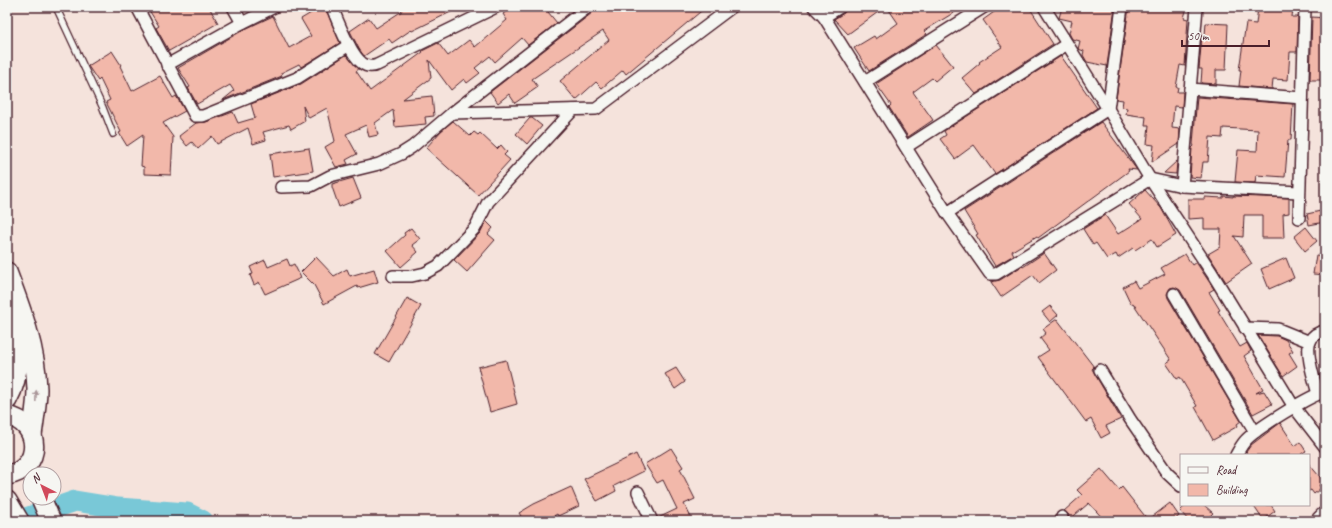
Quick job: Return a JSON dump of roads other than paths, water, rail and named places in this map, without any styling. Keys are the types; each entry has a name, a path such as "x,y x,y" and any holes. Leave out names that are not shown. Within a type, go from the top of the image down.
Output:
{"highway":[{"path":"7,272 28,332 35,371 36,401 32,435 34,448 31,466"},
{"path":"7,311 17,348 12,379 14,384 7,400"},
{"path":"7,416 14,417 22,421 28,427 32,435"},
{"path":"7,475 22,468"},
{"path":"44,506 50,521"},
{"path":"1320,521 1325,517"}],"street":[{"path":"138,7 195,116 203,116 297,78 349,45"},
{"path":"234,7 242,23"},
{"path":"167,65 274,7"},
{"path":"332,7 349,45 364,65 371,66 377,66 496,7"},
{"path":"281,188 311,186 330,176 390,160 412,148 452,113 588,7"},
{"path":"452,113 596,109 732,7"},
{"path":"814,7 824,17 866,82 947,213 989,272 993,274 1150,179 1182,186 1299,192"},
{"path":"824,17 840,7"},
{"path":"866,82 984,7"},
{"path":"1044,7 1150,179 1212,273 1294,407 1325,447"},
{"path":"947,213 1108,109 1122,7"},
{"path":"1182,186 1197,7"},
{"path":"1299,218 1305,7"},
{"path":"906,147 1067,44"},
{"path":"1190,89 1302,98"},
{"path":"393,276 412,276 426,273 438,266 475,228 488,202 573,110"},
{"path":"1174,294 1255,432"},
{"path":"1245,328 1278,329 1310,342"},
{"path":"1237,454 1246,440 1255,432 1294,407 1322,393 1309,351 1310,342 1314,335 1325,331"},
{"path":"1100,370 1130,419 1167,473 1180,485"},
{"path":"638,492 652,521"}],"lane":[{"path":"56,7 104,108 113,134"}],"waterway":[{"path":"21,521 75,501 118,508 187,513 203,521"}]}
